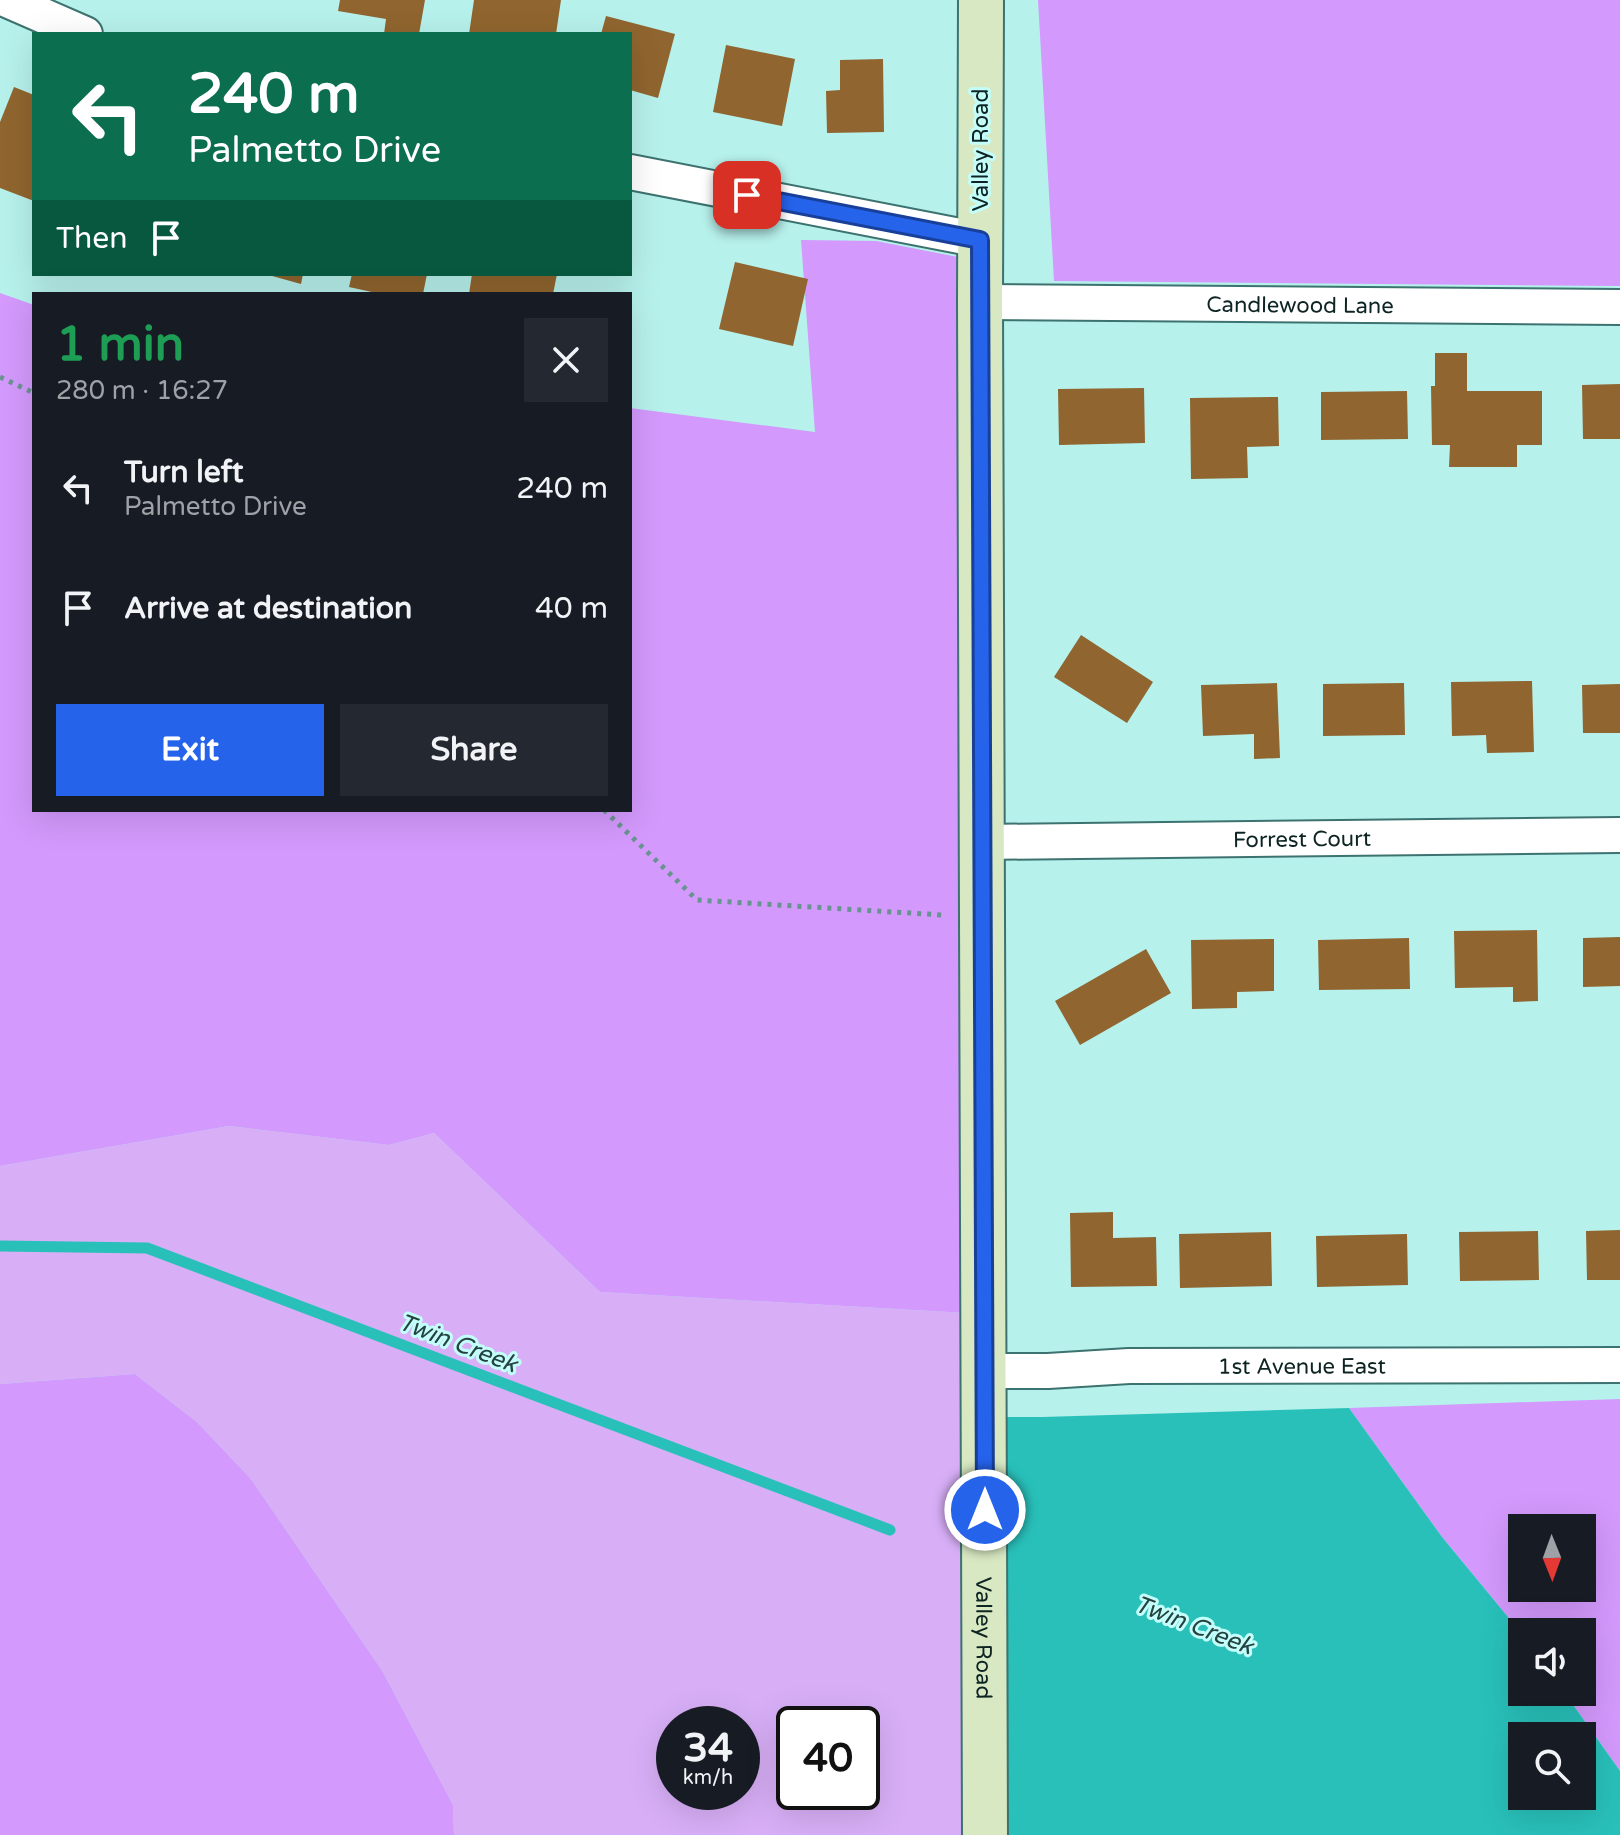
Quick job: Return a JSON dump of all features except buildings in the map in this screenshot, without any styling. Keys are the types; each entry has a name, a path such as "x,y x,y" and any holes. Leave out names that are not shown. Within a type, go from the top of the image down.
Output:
{"street":[{"path":"7,0 80,32"},
{"name":"Valley Road","path":"981,0 985,1835"},
{"path":"632,172 980,240"},
{"name":"Candlewood Lane","path":"980,302 1620,307"},
{"name":"Forrest Court","path":"982,842 1620,835"},
{"name":"1st Avenue East","path":"984,1371 1129,1366 1620,1365"}],"path":[{"path":"0,377 32,392"},
{"path":"606,812 697,900 983,917"}],"shaded area":[{"path":"1038,0 1620,0 1620,286 1054,281"},
{"path":"801,240 876,241 958,257 966,1313 600,1292 434,1133 389,1145 229,1126 0,1166 0,293 32,304 32,812 632,812 632,408 815,432"},
{"path":"229,1126 389,1145 434,1133 600,1292 966,1313 967,1835 454,1835 453,1805 383,1672 251,1479 197,1422 135,1374 0,1384 0,1166"},
{"path":"135,1374 197,1422 251,1479 383,1672 453,1805 454,1835 0,1835 0,1384"},
{"path":"1620,1399 1620,1771 1596,1737 1596,1722 1585,1722 1574,1706 1596,1706 1596,1618 1509,1618 1442,1537 1349,1408"}],"water":[{"path":"1349,1408 1442,1537 1509,1618 1508,1706 1574,1706 1585,1722 1508,1722 1508,1810 1596,1810 1596,1737 1620,1771 1620,1835 1003,1835 1003,1417"}],"waterway":[{"name":"Twin Creek","path":"0,1246 147,1248 890,1530"}],"route":[{"path":"747,195 980,240 985,1510"}]}
